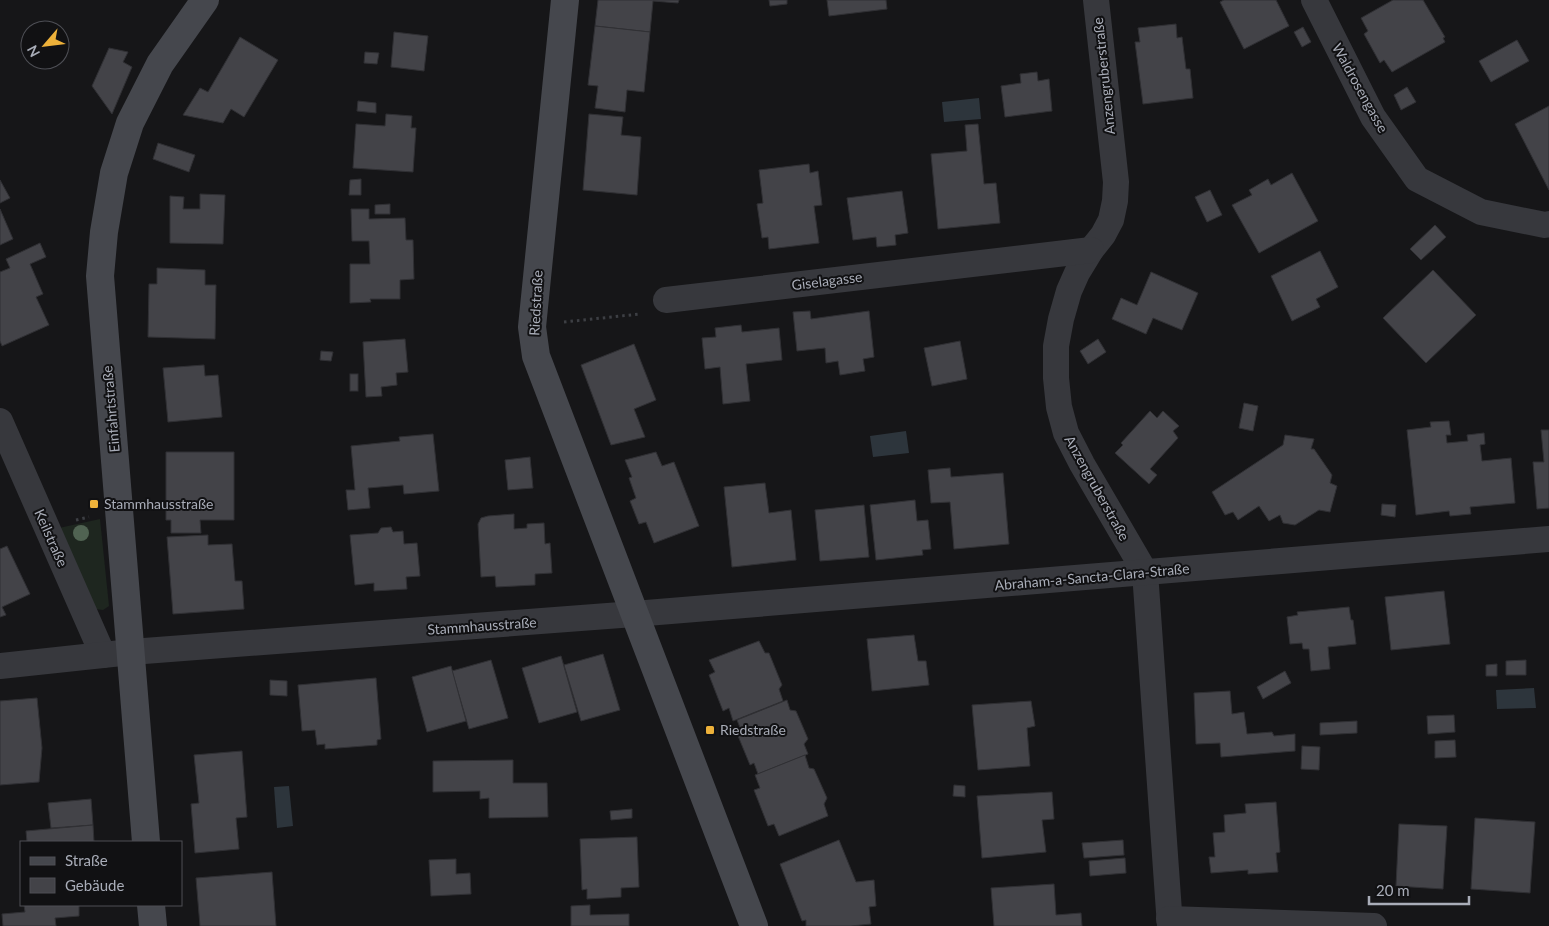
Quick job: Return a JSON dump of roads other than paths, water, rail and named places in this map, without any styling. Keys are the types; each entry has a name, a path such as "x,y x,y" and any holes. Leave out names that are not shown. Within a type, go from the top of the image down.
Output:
{"street":[{"name":"Einfahrtstraße","path":"146,841 100,276 104,232 114,173 130,122 160,64 205,0"},
{"name":"Riedstraße","path":"565,0 532,327 536,356 754,926"},
{"name":"Anzengruberstraße","path":"1096,0 1116,182 1115,201 1110,220 1103,235 1077,272 1061,318 1056,346 1056,370 1059,407 1066,433 1145,572 1170,922"},
{"name":"Waldrosengasse","path":"1314,0 1373,118 1416,178 1481,212 1545,225 1549,224"},
{"name":"Giselagasse","path":"666,300 1091,250"},
{"name":"Keilstraße","path":"0,421 103,655"},
{"name":"Abraham-a-Sancta-Clara-Straße","path":"634,614 1549,539"},
{"name":"Stammhausstraße","path":"0,666 131,652 634,614"},
{"path":"151,906 153,926"},
{"path":"1170,922 1374,926"}],"place":[{"name":"Stammhausstraße","path":"94,504"},
{"name":"Riedstraße","path":"710,730"}]}
